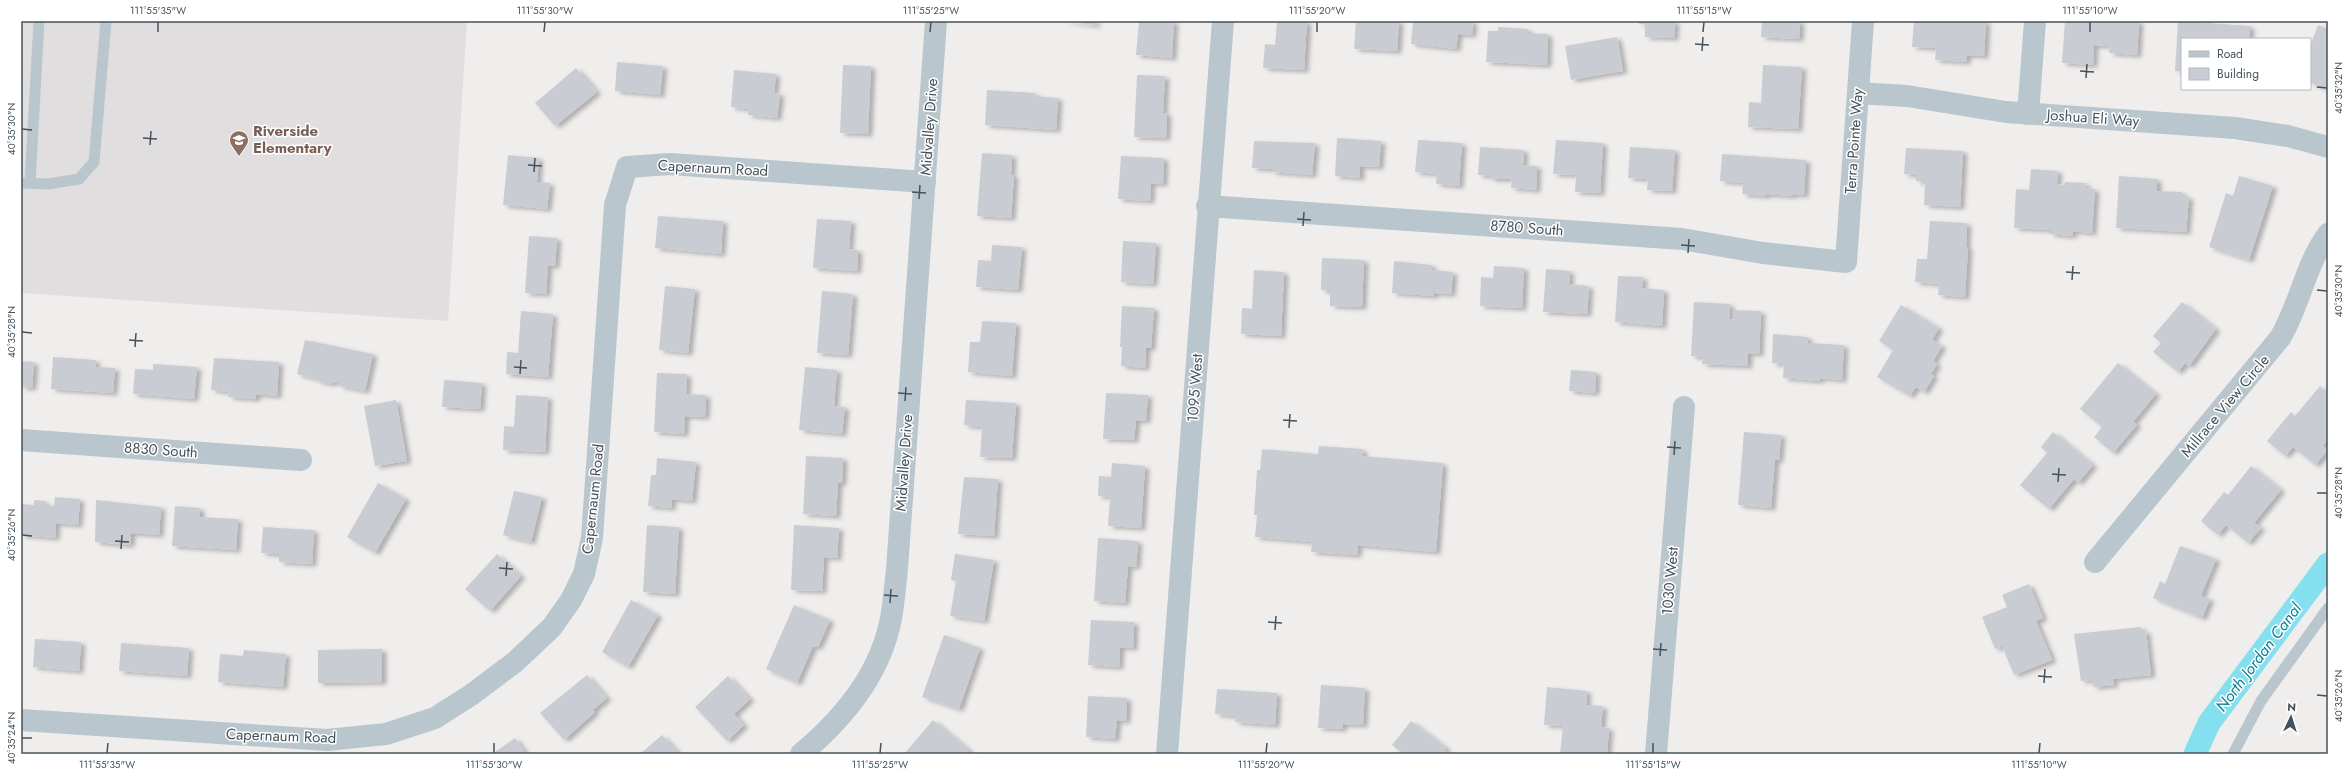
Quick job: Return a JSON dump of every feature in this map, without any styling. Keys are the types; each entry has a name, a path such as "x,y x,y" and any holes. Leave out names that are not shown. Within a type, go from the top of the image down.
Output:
{"street":[{"name":"Midvalley Drive","path":"801,754 819,739 849,707 874,668 890,620 897,569 936,21"},
{"name":"1095 West","path":"1173,752 1207,206 1222,21"},
{"name":"Terra Pointe Way","path":"1846,262 1863,21"},
{"path":"2028,114 2035,21"},
{"name":"Joshua Eli Way","path":"1858,93 1907,96 2006,112 2235,128 2288,136 2328,147"},
{"name":"Capernaum Road","path":"21,720 270,745 386,734 435,718 471,695 515,662 552,627 571,600 584,574 592,538 615,206 627,167 670,164 925,182"},
{"name":"8780 South","path":"1207,206 1682,239 1764,253 1846,262"},
{"name":"Millrace View Circle","path":"2095,562 2280,338 2294,312 2310,264 2328,234"},
{"name":"1030 West","path":"1656,754 1684,407"},
{"name":"8830 South","path":"21,440 302,460"}],"lane":[{"path":"39,21 26,183 48,184 79,179 94,162 106,21"},
{"path":"2234,754 2261,701 2328,608"}],"shaded area":[{"name":"Riverside Elementary","path":"21,21 467,21 448,321 21,293"}],"building":[{"path":"1060,21 1096,21 1096,25"},
{"path":"1139,21 1174,21 1172,58 1136,55"},
{"path":"1277,21 1307,21 1304,70 1263,68 1265,44 1275,45"},
{"path":"1356,21 1399,21 1397,51 1354,49"},
{"path":"1413,21 1473,21 1472,35 1458,34 1456,49 1411,44"},
{"path":"1639,21 1675,21 1674,38 1645,37 1645,24 1639,24"},
{"path":"1762,21 1800,21 1799,39 1761,37"},
{"path":"1914,21 1986,21 1984,56 1967,55 1966,62 1935,60 1936,48 1912,47"},
{"path":"2065,21 2139,21 2137,55 2109,53 2110,46 2094,45 2093,65 2062,63"},
{"path":"2178,21 2250,26 2250,38 2181,38 2181,71 2175,71"},
{"path":"2318,25 2328,29 2328,90 2311,83 2311,43"},
{"path":"1498,27 1528,29 1528,33 1548,34 1547,65 1486,62 1488,31 1498,31"},
{"path":"1617,37 1623,71 1571,80 1565,46"},
{"path":"617,62 663,66 660,95 615,91"},
{"path":"843,65 871,66 868,134 840,133"},
{"path":"1763,65 1802,67 1798,129 1748,127 1749,102 1761,103"},
{"path":"576,68 597,92 555,126 535,103"},
{"path":"734,70 776,74 774,93 780,94 777,118 748,115 748,109 731,107"},
{"path":"1137,75 1165,76 1163,113 1167,113 1166,138 1134,137"},
{"path":"987,90 1035,93 1034,96 1058,98 1056,130 985,125"},
{"path":"1337,138 1381,141 1379,167 1360,166 1360,178 1335,176"},
{"path":"1418,140 1462,143 1459,186 1436,184 1437,174 1415,172"},
{"path":"1556,140 1603,143 1600,193 1575,192 1576,175 1553,174"},
{"path":"1254,141 1315,143 1312,175 1272,172 1272,169 1252,168"},
{"path":"1480,147 1524,150 1523,165 1537,166 1536,190 1511,188 1512,179 1490,179 1491,176 1478,175"},
{"path":"1630,147 1675,150 1672,191 1647,190 1648,179 1628,178"},
{"path":"1906,148 1963,151 1960,207 1924,205 1925,182 1916,181 1916,175 1904,174"},
{"path":"982,153 1012,155 1011,175 1014,176 1011,218 977,216"},
{"path":"1722,154 1806,160 1804,195 1793,194 1793,196 1766,194 1766,196 1742,194 1743,183 1720,181"},
{"path":"508,155 539,158 537,182 550,183 547,209 503,205"},
{"path":"1121,156 1164,158 1163,184 1151,183 1150,201 1118,199"},
{"path":"2031,169 2058,171 2057,184 2064,185 2065,182 2086,183 2085,188 2095,189 2092,233 2073,231 2072,236 2050,234 2050,230 2014,228 2016,189 2029,190"},
{"path":"2119,176 2157,179 2157,191 2182,192 2182,196 2189,197 2186,232 2116,228"},
{"path":"2239,176 2273,186 2249,260 2209,247 2226,193 2233,196"},
{"path":"658,216 723,221 721,254 655,248"},
{"path":"817,219 851,221 849,249 858,250 857,271 813,268"},
{"path":"1930,221 1967,223 1966,247 1968,247 1965,297 1938,295 1939,284 1915,282 1917,259 1927,259"},
{"path":"529,236 557,238 555,266 548,265 546,294 525,293"},
{"path":"1123,241 1156,243 1153,284 1121,282"},
{"path":"992,245 1022,247 1018,290 976,287 978,260 991,261"},
{"path":"1322,258 1364,260 1362,307 1330,306 1330,291 1321,290"},
{"path":"1394,261 1432,265 1432,270 1453,272 1451,294 1434,293 1434,296 1392,293"},
{"path":"1494,266 1524,268 1522,308 1480,306 1481,277 1493,278"},
{"path":"1546,269 1570,271 1569,284 1589,286 1587,314 1543,312"},
{"path":"1254,270 1284,272 1281,336 1241,334 1242,308 1252,309"},
{"path":"1618,276 1643,277 1642,288 1664,290 1662,326 1615,322"},
{"path":"665,286 695,289 688,353 659,350"},
{"path":"822,291 853,294 848,355 817,353"},
{"path":"1694,302 1730,304 1729,319 1733,319 1733,310 1761,311 1759,354 1748,353 1748,366 1702,364 1703,357 1691,356"},
{"path":"2182,302 2216,329 2189,366 2185,363 2178,372 2153,352 2161,343 2153,336"},
{"path":"1901,305 1939,328 1932,340 1942,346 1933,361 1937,364 1931,374 1934,376 1924,392 1916,387 1910,396 1877,377 1893,350 1879,341"},
{"path":"1122,306 1154,308 1151,348 1146,348 1145,368 1121,366 1122,347 1120,347"},
{"path":"521,311 553,314 548,377 506,374 507,352 518,353"},
{"path":"982,321 1016,323 1012,376 968,372 970,342 980,342"},
{"path":"1773,334 1808,337 1808,343 1844,345 1842,380 1820,378 1819,381 1783,378 1784,364 1772,363"},
{"path":"305,340 373,354 365,391 339,386 340,383 332,382 331,384 317,381 317,379 297,374"},
{"path":"53,357 96,360 95,367 115,368 113,393 51,389"},
{"path":"214,358 279,362 277,396 256,394 256,399 228,397 229,392 211,390"},
{"path":"21,361 34,362 32,388 21,387"},
{"path":"2118,363 2156,394 2133,422 2137,425 2113,453 2094,437 2102,427 2080,409"},
{"path":"153,364 197,367 194,399 133,394 135,369 153,370"},
{"path":"805,367 837,370 834,406 845,407 842,434 799,430"},
{"path":"1571,370 1596,372 1595,393 1569,391"},
{"path":"657,373 687,374 686,394 706,395 705,417 685,416 684,434 654,432"},
{"path":"444,380 482,383 480,409 442,407"},
{"path":"2320,386 2328,393 2328,439 2323,446 2328,450 2315,465 2293,447 2285,456 2267,441 2291,412 2295,416"},
{"path":"1106,393 1148,395 1146,421 1136,420 1134,440 1103,439"},
{"path":"516,395 548,397 545,452 503,450 504,426 514,427"},
{"path":"396,400 407,461 375,466 364,406"},
{"path":"966,400 1016,403 1012,458 980,457 982,427 964,425"},
{"path":"1744,432 1781,435 1779,460 1775,460 1771,508 1738,505"},
{"path":"2053,432 2093,465 2078,483 2074,479 2049,509 2020,485 2047,453 2041,447"},
{"path":"1319,446 1363,449 1362,456 1443,463 1436,552 1358,545 1357,555 1311,552 1312,542 1255,537 1257,515 1254,515 1257,470 1260,470 1262,449 1318,454"},
{"path":"806,456 843,458 842,483 838,483 836,516 803,514"},
{"path":"657,458 696,462 692,501 672,499 671,508 648,506 651,475 656,475"},
{"path":"1112,463 1145,466 1141,528 1108,526 1110,497 1098,496 1099,476 1111,477"},
{"path":"2251,466 2281,490 2254,523 2261,528 2248,543 2226,525 2218,535 2201,521 2224,492 2228,495"},
{"path":"964,477 998,479 994,536 958,534"},
{"path":"378,483 406,499 375,553 347,537"},
{"path":"514,491 542,497 531,542 503,535"},
{"path":"55,497 80,499 78,525 56,523 55,538 21,535 21,504 34,505 34,500 45,501 45,505 54,506"},
{"path":"96,500 161,507 159,535 131,533 130,545 95,542"},
{"path":"175,506 200,508 200,517 238,519 236,550 172,546"},
{"path":"647,525 679,527 675,594 643,592"},
{"path":"794,525 839,528 837,558 824,557 822,591 791,590"},
{"path":"263,527 314,530 312,564 279,562 279,554 261,553"},
{"path":"1098,538 1138,541 1136,567 1128,566 1125,603 1094,601"},
{"path":"2180,546 2216,559 2201,596 2210,599 2202,618 2153,598 2160,581 2165,584"},
{"path":"497,554 521,576 490,611 465,589"},
{"path":"955,554 994,560 984,621 950,616 956,581 951,580"},
{"path":"2029,584 2043,618 2036,621 2052,660 2014,675 2002,646 1995,649 1982,617 2007,607 2002,595"},
{"path":"631,600 658,615 628,667 602,652"},
{"path":"794,605 830,620 818,647 813,646 797,683 766,669"},
{"path":"1091,620 1134,622 1133,648 1120,647 1119,667 1088,665"},
{"path":"2141,627 2142,631 2146,631 2151,675 2113,679 2114,685 2093,687 2093,680 2081,681 2074,634"},
{"path":"944,635 980,648 959,709 922,697"},
{"path":"35,639 81,642 79,671 33,667"},
{"path":"121,643 189,648 187,676 119,671"},
{"path":"382,649 382,682 318,683 318,650"},
{"path":"244,650 286,654 283,687 218,682 220,654 243,656"},
{"path":"587,675 607,698 593,710 595,712 564,740 540,713"},
{"path":"728,676 750,699 734,714 744,725 727,741 695,707"},
{"path":"1321,685 1365,688 1363,725 1343,724 1342,729 1318,728"},
{"path":"1547,687 1587,691 1586,705 1603,706 1601,727 1609,728 1607,754 1560,754 1563,726 1544,725"},
{"path":"1217,689 1277,693 1275,725 1235,722 1236,716 1215,714"},
{"path":"1088,696 1127,698 1126,721 1117,720 1115,739 1086,737"},
{"path":"933,720 969,750 966,754 904,754"},
{"path":"1411,721 1446,748 1444,750 1449,754 1403,754 1392,745"},
{"path":"662,735 679,754 640,754"},
{"path":"515,738 526,754 492,754"}],"waterway":[{"name":"North Jordan Canal","path":"2195,754 2209,723 2328,564"}],"place":[{"name":"Riverside Elementary","path":"239,157"}]}
